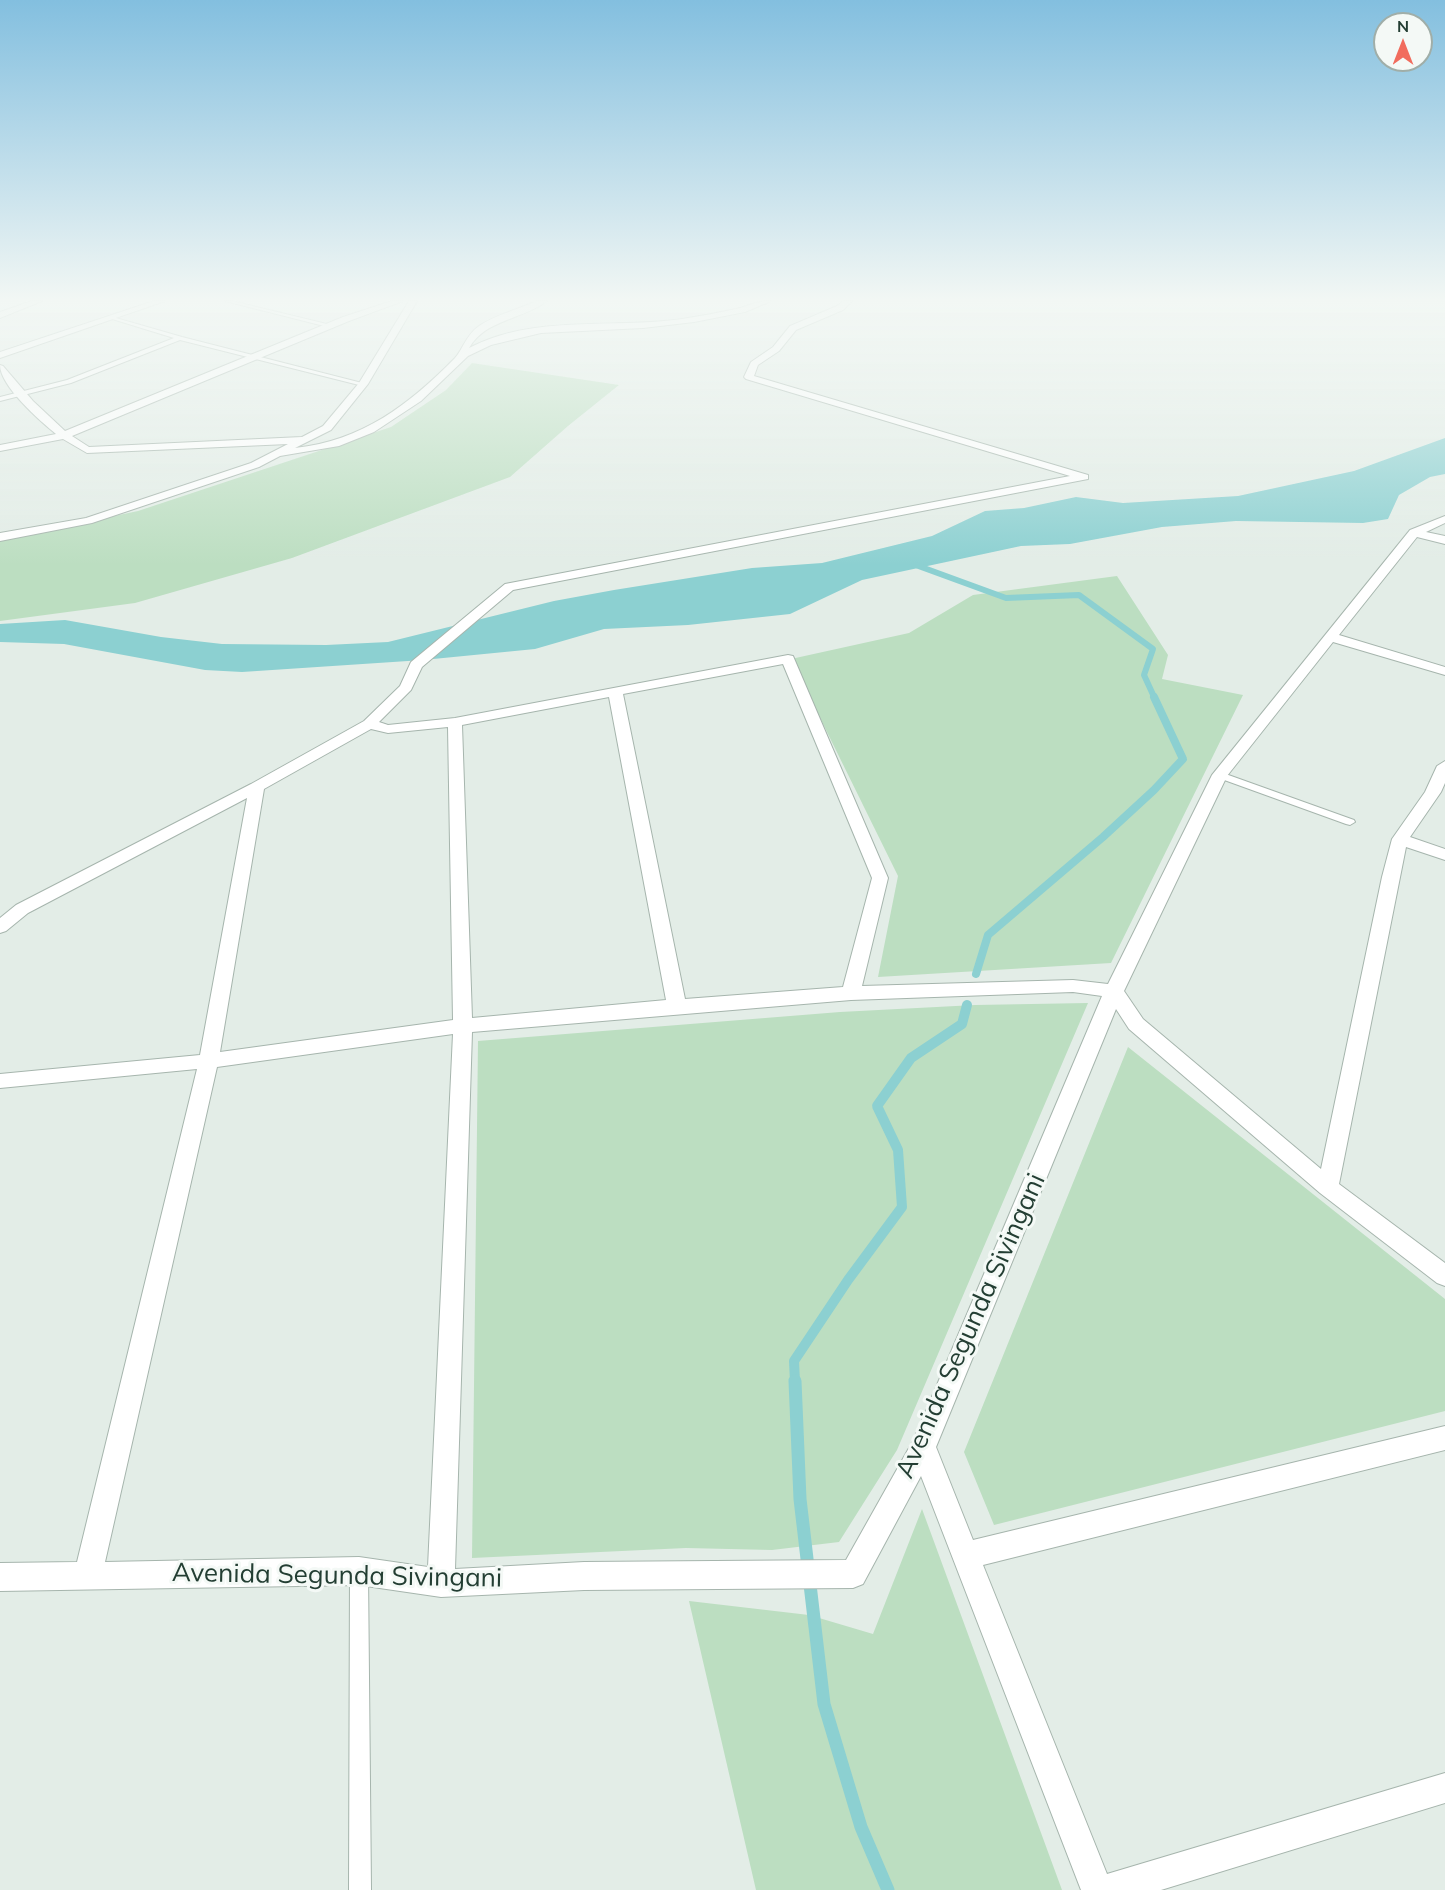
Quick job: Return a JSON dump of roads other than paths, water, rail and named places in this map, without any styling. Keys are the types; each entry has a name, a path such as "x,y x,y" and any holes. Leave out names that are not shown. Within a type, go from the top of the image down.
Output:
{"street":[{"path":"17,389 36,412 62,436 87,450 307,439"},
{"path":"0,448 62,436 177,389"},
{"path":"0,537 88,521 217,479 280,453 327,428 359,389"},
{"path":"280,453 322,449 377,427 418,399 427,389"},
{"path":"0,927 22,909 256,787 369,724 406,687 416,665 509,587 1084,477 790,389"},
{"name":"Avenida Segunda Sivingani","path":"0,1577 358,1571 441,1583 584,1576 853,1575 923,1448 1114,991 1220,775 1414,533 1445,519"},
{"path":"1414,533 1445,540"},
{"path":"1330,637 1445,671"},
{"path":"369,724 388,729 455,722 788,659 880,878 851,993"},
{"path":"615,690 677,1006"},
{"path":"441,1583 463,1026 455,722"},
{"path":"1328,1187 1390,877 1400,839 1432,792 1445,766"},
{"path":"88,1574 209,1061 256,787"},
{"path":"1400,839 1445,855"},
{"path":"0,1082 209,1061 463,1026 677,1006 851,993 1072,986 1114,991 1136,1024 1328,1187 1445,1276"},
{"path":"964,1556 1445,1438"},
{"path":"923,1448 1097,1890"},
{"path":"1108,1890 1445,1788"}],"lane":[{"path":"0,399 22,396 41,389"},
{"path":"1220,775 1350,822"},
{"path":"358,1571 360,1890"}],"water":[{"path":"1445,438 1445,474 1430,477 1399,495 1388,519 1363,523 1236,521 1162,527 1070,544 1021,546 862,580 790,614 688,625 604,629 535,649 423,660 242,672 205,670 64,644 0,642 0,624 65,620 161,637 222,644 326,645 388,642 554,601 614,590 752,568 822,563 932,536 985,511 1024,508 1076,497 1123,503 1238,496 1354,471"}],"waterway":[{"path":"913,564 1006,598 1079,595 1153,649 1144,675 1155,699"},
{"path":"976,974 988,935 1103,837 1154,790 1183,759 1154,697"},
{"path":"795,1382 794,1361 848,1280 902,1207 898,1150 877,1106 911,1058 962,1024 967,1005"},
{"path":"795,1381 800,1499 824,1704 861,1827 888,1890"}]}
